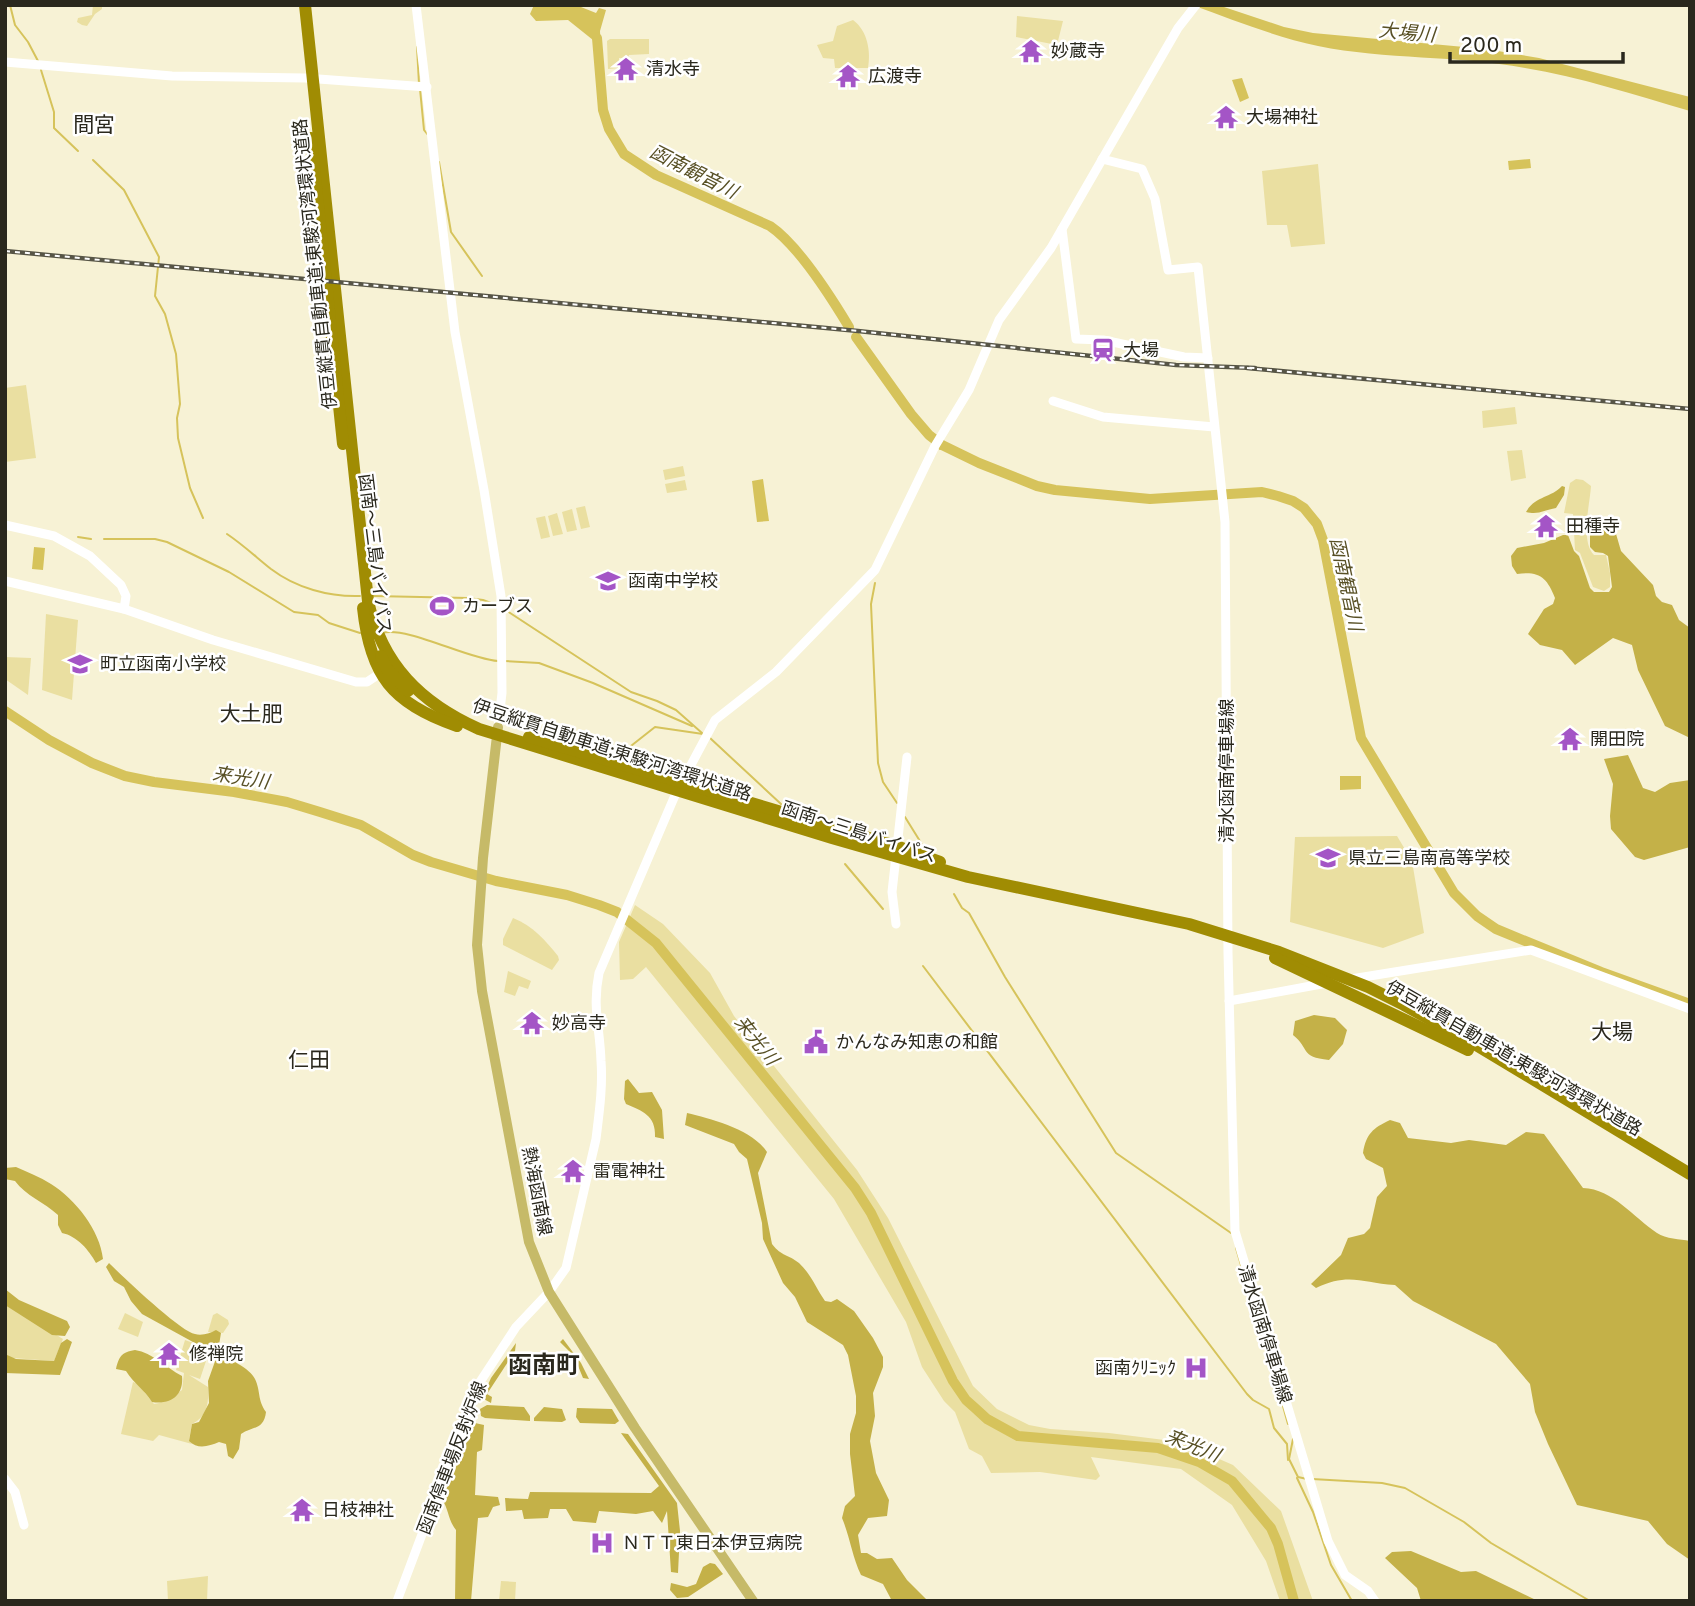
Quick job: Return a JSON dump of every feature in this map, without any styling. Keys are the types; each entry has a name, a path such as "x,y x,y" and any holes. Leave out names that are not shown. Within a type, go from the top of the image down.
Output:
{"highway":[{"name":"函南～三島バイパス","path":"298,5 332,347 365,624 368,644 383,671 427,704 497,733 679,788 896,846 966,871 1228,927 1302,952 1387,999"},
{"name":"伊豆縦貫自動車道;東駿河湾環状道路","path":"305,5 365,582 379,636 391,659 418,691 441,710 463,722 551,753 922,864 1015,889 1189,924 1257,944 1319,967 1387,999 1471,1047 1690,1180"},
{"name":"函南～三島バイパス","path":"312,5 366,512 373,623 383,671"},
{"name":"函南～三島バイパス","path":"679,788 894,864 1000,892 1145,921 1228,941 1387,999"},
{"name":"伊豆縦貫自動車道;東駿河湾環状道路","path":"1575,1110 1690,1174"}],"main road":[{"name":"熱海函南線","path":"497,733 479,898 477,945 484,1002 530,1242 549,1292 635,1428 754,1601"}],"street":[{"path":"416,5 455,332 502,604 502,694 497,733"},
{"path":"1102,159 1182,22 1196,5"},
{"path":"5,62 172,76 305,78 427,87"},
{"name":"函南停車場反射炉線","path":"397,1601 478,1385 516,1327 549,1292 566,1268 596,1139 601,1062 594,1002 599,973 679,788 702,742 721,713 776,672 872,574 937,442 966,396 999,320 1044,260 1102,159"},
{"name":"清水函南停車場線","path":"1102,159 1142,169 1155,199 1168,270 1198,267 1222,495 1235,1231 1328,1541 1345,1575 1368,1591 1375,1601"},
{"path":"1062,229 1076,339 1103,340 1184,357 1208,358"},
{"path":"1053,401 1103,417 1214,427"},
{"path":"5,525 54,536 90,556 121,585 126,596 124,609"},
{"path":"5,582 124,609 212,640 356,682 367,682 383,671"},
{"path":"896,924 892,892 907,758"},
{"path":"1229,1000 1525,950 1547,955 1690,1009"},
{"path":"5,1479 15,1492 24,1525"}],"shaded area":[{"path":"93,5 102,5 102,9 87,26 77,22 78,18 92,15"},
{"path":"534,5 576,5 596,13 599,8 606,10 600,31 601,51 597,51 593,40 568,20 536,21 530,14"},
{"path":"1192,5 1218,5 1284,27 1313,33 1486,49 1539,58 1690,97 1690,111 1587,81 1525,68 1474,61 1369,54 1318,46 1270,33"},
{"path":"1017,16 1063,21 1057,45 1016,37"},
{"path":"853,20 862,30 867,42 868,68 835,68 834,59 823,58 817,45 833,41 837,26"},
{"path":"649,39 649,54 619,58 619,68 608,69 607,41"},
{"path":"1242,78 1249,98 1240,102 1232,80"},
{"path":"1530,159 1531,168 1509,170 1508,161"},
{"path":"1318,164 1325,244 1291,247 1287,225 1267,225 1262,171"},
{"path":"26,385 36,458 5,462 5,388"},
{"path":"1515,407 1517,424 1483,428 1482,411"},
{"path":"1522,450 1526,478 1511,481 1507,451"},
{"path":"683,466 685,476 665,480 663,470"},
{"path":"763,479 769,521 757,522 752,481"},
{"path":"1576,479 1591,486 1587,541 1594,555 1606,555 1610,587 1604,591 1593,587 1580,553 1575,550 1573,514 1564,513 1570,483"},
{"path":"685,480 687,490 667,493 665,484"},
{"path":"1562,486 1565,487 1564,495 1556,508 1538,513 1526,512 1534,503"},
{"path":"585,506 590,527 581,529 576,508"},
{"path":"572,509 577,530 567,532 562,512"},
{"path":"557,513 563,534 553,536 548,516"},
{"path":"545,516 550,537 541,539 536,518"},
{"path":"1602,519 1614,527 1621,551 1653,585 1656,596 1662,602 1672,605 1679,620 1690,628 1690,738 1665,726 1638,670 1632,645 1613,638 1575,665 1562,650 1540,645 1528,634 1544,609 1553,604 1555,598 1542,577 1517,574 1512,566 1511,556 1517,548 1568,535 1574,551 1579,556 1590,588 1594,592 1609,592 1612,587 1608,556 1595,552 1590,547 1590,523"},
{"path":"34,547 45,548 43,570 32,569"},
{"path":"46,614 78,620 72,700 42,690"},
{"path":"5,657 31,658 28,695 5,679"},
{"path":"1628,755 1643,788 1655,792 1670,783 1690,780 1690,847 1644,860 1635,857 1611,829 1613,784 1604,759"},
{"path":"1340,776 1361,776 1361,789 1340,790"},
{"path":"1397,836 1412,861 1424,933 1383,948 1290,922 1295,837"},
{"path":"635,905 663,924 710,973 734,1016 857,1170 888,1218 973,1386 997,1409 1029,1425 1180,1442 1233,1465 1281,1511 1313,1601 1280,1601 1266,1561 1232,1505 1181,1469 1091,1457 1100,1476 1096,1480 1040,1472 991,1473 982,1456 969,1449 955,1412 944,1401 922,1367 906,1322 834,1199 646,967 633,979 620,980 619,942"},
{"path":"513,918 533,929 558,956 559,960 552,970 503,945"},
{"path":"508,971 531,981 528,989 519,986 515,996 504,992"},
{"path":"1314,1015 1335,1018 1347,1030 1343,1044 1329,1060 1313,1057 1293,1035 1295,1021"},
{"path":"628,1079 639,1093 652,1092 662,1110 664,1139 655,1137 653,1124 647,1115 626,1104 625,1081"},
{"path":"687,1113 741,1131 752,1137 767,1152 758,1173 772,1244 803,1267 825,1301 837,1299 854,1311 883,1357 883,1367 873,1393 875,1416 870,1441 876,1473 889,1500 887,1516 868,1518 858,1535 861,1553 867,1553 877,1559 892,1558 907,1580 928,1601 892,1601 883,1584 861,1575 842,1518 845,1506 855,1496 850,1434 856,1413 856,1396 848,1355 843,1345 807,1322 795,1297 783,1283 763,1239 762,1223 747,1159 734,1144 685,1125"},
{"path":"1390,1120 1400,1123 1408,1138 1451,1143 1469,1140 1506,1145 1526,1132 1544,1134 1583,1188 1613,1198 1661,1235 1690,1241 1690,1560 1667,1544 1648,1521 1577,1505 1535,1412 1530,1384 1496,1344 1413,1301 1395,1285 1347,1279 1316,1288 1311,1284 1341,1255 1348,1238 1364,1234 1370,1228 1377,1197 1387,1186 1383,1168 1366,1159 1363,1153 1371,1132"},
{"path":"16,1167 51,1184 69,1198 92,1226 103,1259 96,1263 82,1244 62,1233 58,1225 58,1215 24,1191 15,1181 5,1179 5,1168"},
{"path":"109,1263 152,1303 188,1331 198,1335 216,1330 221,1333 219,1345 213,1353 142,1314 124,1287 114,1281 106,1267"},
{"path":"5,1289 19,1300 67,1321 70,1327 65,1336 52,1335 5,1305"},
{"path":"5,1303 63,1339 54,1361 12,1358 5,1354"},
{"path":"125,1313 143,1322 138,1337 118,1329"},
{"path":"217,1313 228,1320 229,1324 223,1333 208,1332 213,1315"},
{"path":"67,1339 72,1342 60,1375 5,1373 5,1354 16,1359 54,1361 61,1343"},
{"path":"563,1339 589,1379 583,1378 574,1356 560,1342"},
{"path":"185,1340 210,1349 200,1379 189,1375 208,1387 206,1409 201,1418 192,1424 189,1440 192,1444 159,1435 153,1441 121,1434 133,1382 138,1384 154,1404 164,1402 182,1390 184,1373 176,1370"},
{"path":"516,1343 515,1351 487,1394 492,1397 491,1403 482,1398 491,1378"},
{"path":"135,1350 153,1357 182,1376 181,1388 175,1397 165,1402 152,1402 126,1371 116,1369 121,1356"},
{"path":"218,1353 249,1371 257,1384 266,1412 260,1425 241,1434 239,1449 233,1459 228,1456 226,1444 219,1442 200,1446 189,1441 192,1424 199,1422 209,1403 208,1381"},
{"path":"487,1405 524,1407 530,1421 485,1418 481,1416 480,1409"},
{"path":"544,1407 562,1409 566,1420 534,1421"},
{"path":"577,1408 612,1409 619,1421 615,1424 580,1423 576,1417"},
{"path":"475,1423 484,1425 482,1450 477,1452 475,1495 498,1497 500,1505 493,1507 488,1517 478,1518 471,1601 455,1601 456,1530 442,1499"},
{"path":"621,1433 628,1434 677,1503 680,1531 678,1573 671,1572 667,1511 662,1523 653,1511 636,1514 599,1511 596,1523 573,1521 566,1509 550,1509 548,1518 524,1519 522,1510 506,1511 505,1498 528,1499 530,1492 651,1493 659,1486"},
{"path":"1411,1551 1461,1572 1476,1571 1538,1601 1421,1601 1417,1588 1385,1558 1392,1552"},
{"path":"710,1563 715,1564 723,1574 688,1597 677,1598 670,1590 671,1583 687,1587 696,1584 703,1567"},
{"path":"208,1576 207,1601 168,1601 167,1581"},
{"path":"501,1581 516,1582 515,1601 499,1601"}],"waterway":[{"path":"10,5 15,25 38,61"},
{"name":"函南観音川","path":"597,38 603,110 609,129 624,154 656,175 770,226 803,258 849,327"},
{"path":"417,47 419,84"},
{"path":"41,70 54,112 54,128 78,151"},
{"path":"420,89 424,130 428,135"},
{"path":"93,160 124,190 159,257 155,296 165,314 176,354 180,404 177,418 178,438 190,488 203,518"},
{"path":"439,162 451,232 482,276"},
{"name":"函南観音川","path":"856,337 929,435 942,445 979,463 1037,486 1150,499 1262,492 1293,501 1304,508 1317,524 1323,540 1361,738 1454,893 1477,916 1496,929 1601,972 1690,1004"},
{"name":"函南観音川","path":"940,449 942,445"},
{"path":"227,534 271,569 291,581 325,593 360,596"},
{"path":"78,537 91,539"},
{"path":"104,539 155,539 167,542 229,572 294,612 318,615 329,623 360,633"},
{"path":"875,583 871,604 878,763 883,782 897,803"},
{"path":"373,596 468,598 499,606"},
{"path":"504,609 631,692 676,710 702,733"},
{"path":"382,633 407,634 470,655 498,661"},
{"path":"504,661 539,663 692,726"},
{"name":"来光川","path":"5,711 49,740 92,763 125,776 287,802 361,825 413,855 431,862 496,881 567,895 617,912 656,943 855,1188 871,1213 953,1381 966,1400 987,1419 1018,1436 1158,1448 1199,1462 1232,1481 1271,1528 1294,1601"},
{"path":"622,753 655,727 703,734"},
{"path":"710,738 781,804"},
{"path":"905,817 923,846"},
{"path":"845,864 883,909"},
{"path":"954,894 962,908 969,913 1005,977 1116,1153 1231,1233"},
{"path":"923,966 1247,1394 1269,1409 1274,1428 1287,1444 1288,1460"},
{"path":"1236,1248 1266,1350"},
{"path":"1279,1392 1288,1424"},
{"path":"1293,1439 1289,1459 1298,1477 1307,1479"},
{"path":"1297,1478 1313,1512 1331,1565 1352,1601"},
{"path":"1312,1479 1382,1483 1405,1488 1464,1522 1491,1543 1590,1601"}],"railway":[{"path":"5,251 858,331 1176,365 1255,368"},
{"path":"1247,368 1690,409"}],"place":[{"name":"妙蔵寺","path":"1031,51"},
{"name":"清水寺","path":"626,69"},
{"name":"広渡寺","path":"848,76"},
{"name":"大場神社","path":"1226,117"},
{"name":"大場","path":"1103,350"},
{"name":"田種寺","path":"1546,526"},
{"name":"函南中学校","path":"608,581"},
{"name":"カーブス","path":"442,606"},
{"name":"町立函南小学校","path":"80,664"},
{"name":"開田院","path":"1570,739"},
{"name":"県立三島南高等学校","path":"1328,858"},
{"name":"妙高寺","path":"532,1023"},
{"name":"かんなみ知恵の和館","path":"816,1042"},
{"name":"雷電神社","path":"573,1171"},
{"name":"修禅院","path":"169,1354"},
{"name":"函南ｸﾘﾆｯｸ","path":"1196,1368"},
{"name":"日枝神社","path":"302,1510"},
{"name":"ＮＴＴ東日本伊豆病院","path":"602,1543"}],"district":[{"name":"間宮","path":"94,125"},
{"name":"大土肥","path":"251,714"},
{"name":"大場","path":"1612,1032"},
{"name":"仁田","path":"309,1060"},
{"name":"函南町","path":"544,1365"}],"water label":[{"name":"大場川","path":"1407,32"}]}
